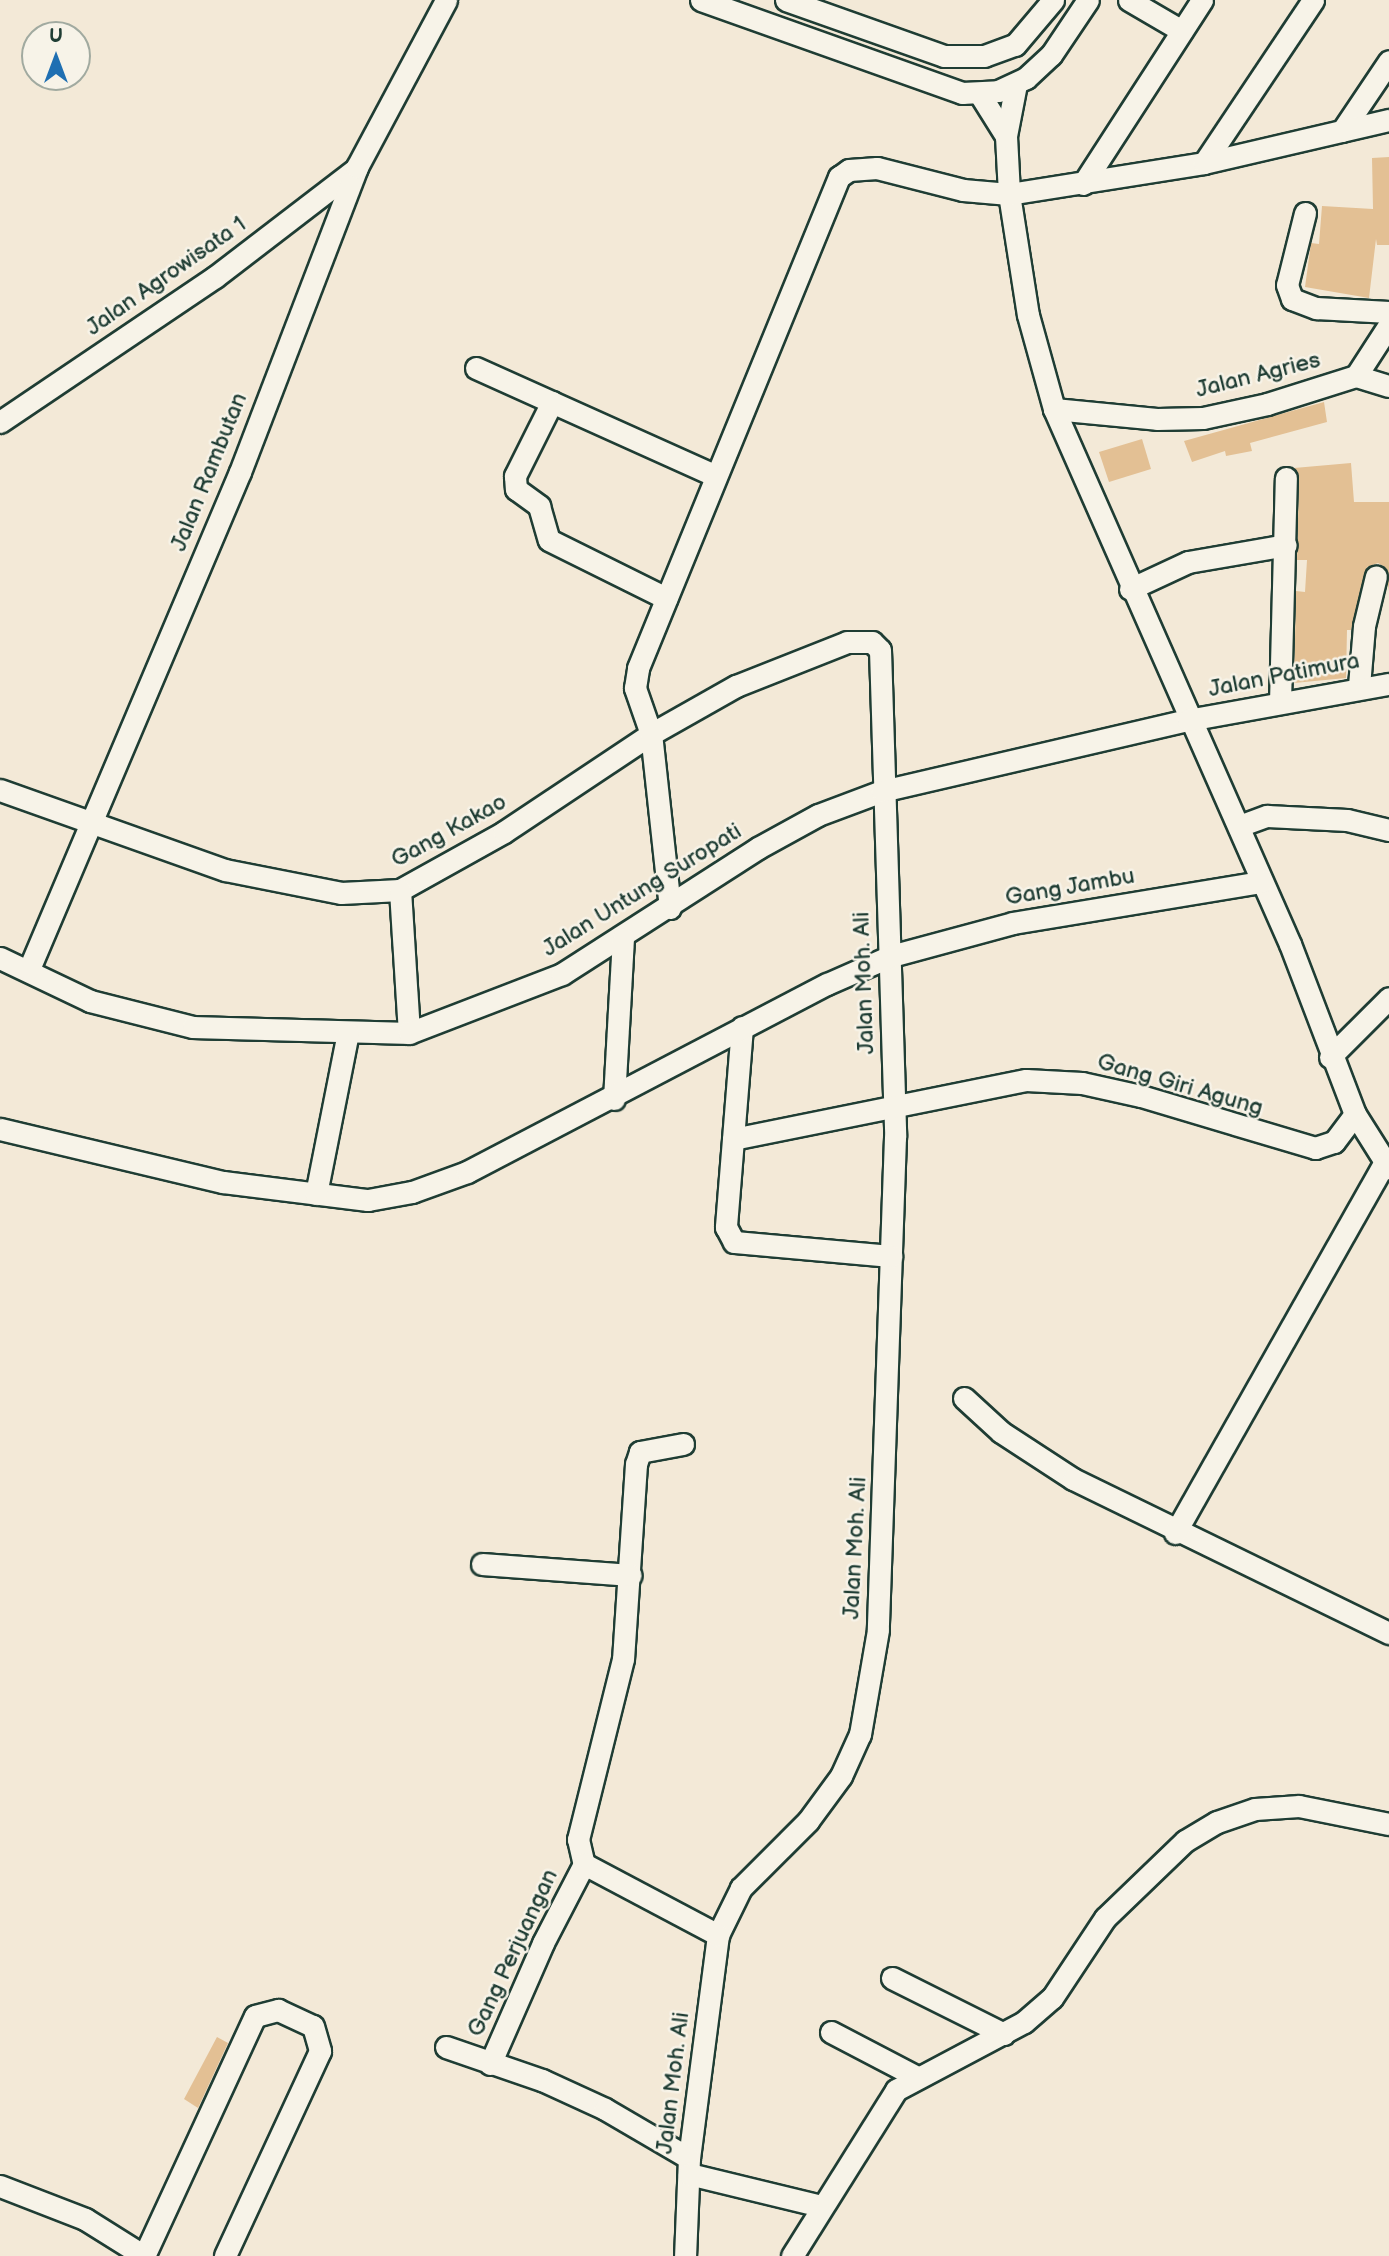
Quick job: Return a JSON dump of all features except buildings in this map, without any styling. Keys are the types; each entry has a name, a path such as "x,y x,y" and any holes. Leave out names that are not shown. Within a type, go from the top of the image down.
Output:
{"street":[{"name":"Jalan Rambutan","path":"29,969 240,472 357,167 446,0"},
{"path":"701,0 921,81 979,93 1016,84 1051,55 1088,0"},
{"path":"786,0 944,55 984,57 1015,45 1053,0"},
{"path":"1129,0 1182,31"},
{"path":"1083,184 1202,0"},
{"path":"1204,163 1313,0"},
{"path":"1342,131 1389,61"},
{"path":"1016,84 1006,136 1009,194 1028,315 1054,409 1130,589 1188,720 1239,825 1290,944 1330,1057 1354,1114 1386,1165 1175,1533"},
{"path":"979,93 1006,136"},
{"path":"670,908 651,734 635,688 666,598 839,177 849,170 877,168 963,190 1009,194 1204,163 1389,120"},
{"name":"Jalan Agrowisata 1","path":"0,422 215,276 357,167"},
{"path":"1305,213 1287,285 1292,299 1316,308 1389,313"},
{"path":"1356,376 1389,325"},
{"path":"476,368 716,476"},
{"name":"Jalan Agries","path":"1054,409 1157,419 1202,418 1356,376 1389,386"},
{"path":"552,402 515,477 516,489 539,506 549,540 666,598"},
{"path":"1280,702 1286,478"},
{"path":"1130,589 1188,562 1286,545"},
{"path":"1359,686 1364,626 1376,576"},
{"name":"Gang Kakao","path":"0,790 89,824 225,870 298,888 341,893 400,890 505,832 651,734 736,685 847,642 872,642 880,650 882,790"},
{"name":"Jalan Patimura","path":"1188,720 1359,686 1389,684"},
{"name":"Jalan Untung Suropati","path":"0,958 29,969 90,1001 193,1027 409,1033 562,974 670,908 758,848 818,816 882,790 1188,720"},
{"name":"Jalan Moh. Ali","path":"685,2256 689,2166 718,1935 741,1888 808,1821 841,1776 860,1734 878,1630 894,1106 891,956 882,790"},
{"path":"1239,825 1267,816 1347,821 1389,830"},
{"name":"Gang Jambu","path":"0,1129 223,1182 368,1200 412,1192 467,1172 614,1099 742,1027 891,956 1013,923 1262,882"},
{"path":"400,890 409,1033"},
{"path":"614,1099 623,938"},
{"path":"1330,1057 1389,998"},
{"path":"742,1027 726,1227 734,1242 891,1256"},
{"path":"316,1194 348,1033"},
{"name":"Gang Giri Agung","path":"733,1139 1026,1080 1082,1083 1141,1096 1315,1148 1334,1142 1354,1114"},
{"path":"964,1398 1034,1457 1175,1533 1389,1633"},
{"path":"683,1444 640,1452 623,1659 580,1826 579,1855 584,1864 718,1935"},
{"path":"482,1564 631,1575"},
{"path":"792,2256 876,2115 896,2090 915,2076 1004,2034 1052,1998 1105,1918 1185,1842 1217,1822 1255,1809 1298,1806 1389,1824"},
{"name":"Gang Perjuangan","path":"490,2064 543,1943 584,1864"},
{"path":"892,1978 1004,2034"},
{"path":"0,2186 85,2219 144,2256 255,2016 278,2010 313,2026 320,2051 225,2256"},
{"path":"831,2032 915,2076"},
{"path":"446,2047 542,2080 605,2109 689,2166 821,2206"}]}
